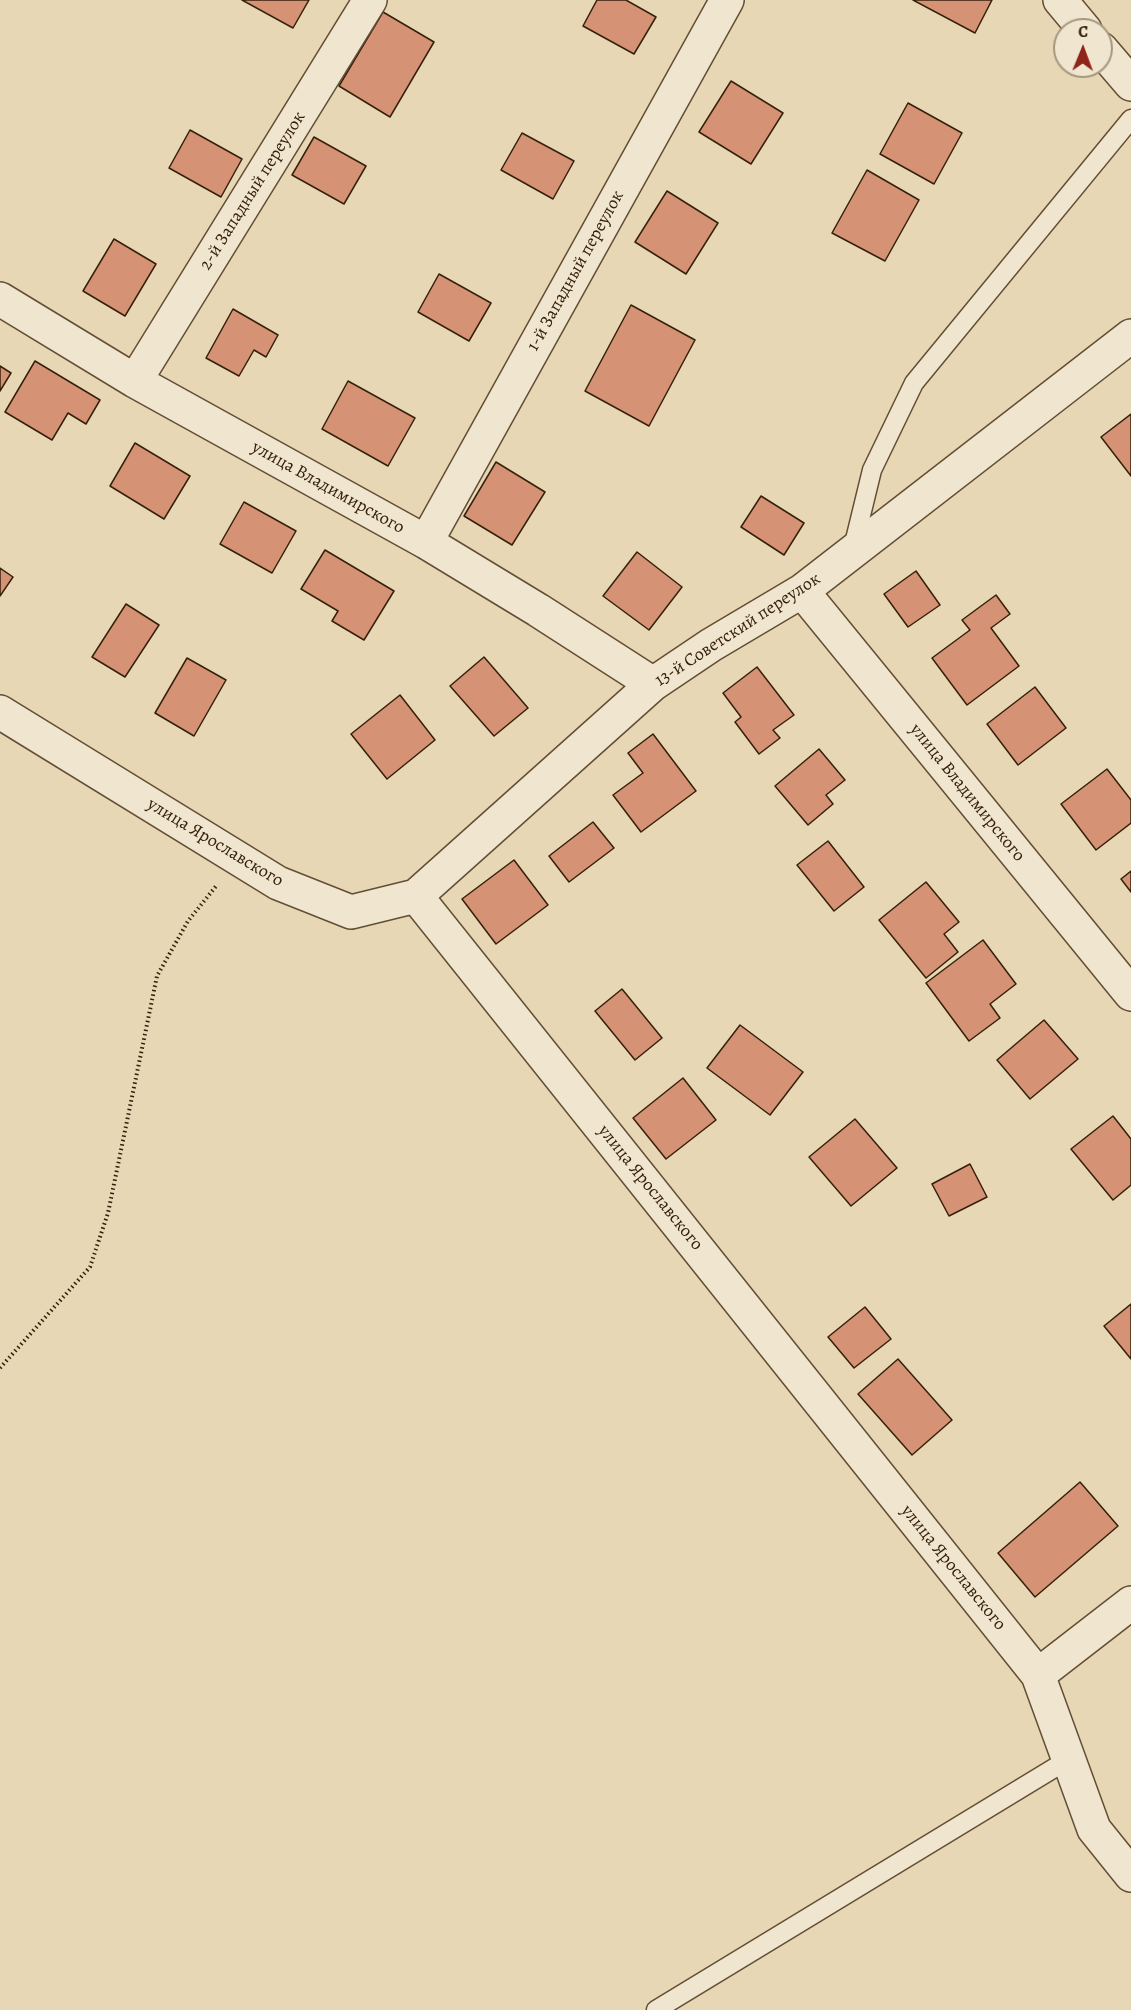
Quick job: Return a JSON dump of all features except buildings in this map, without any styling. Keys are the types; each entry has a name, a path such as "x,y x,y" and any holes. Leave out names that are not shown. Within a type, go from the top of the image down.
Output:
{"street":[{"name":"2-й Западный переулок","path":"135,381 370,0"},
{"name":"1-й Западный переулок","path":"426,542 727,0"},
{"path":"1060,0 1075,18"},
{"path":"1113,63 1131,84"},
{"name":"улица Владимирского","path":"0,299 135,381 426,542 538,609 653,684"},
{"name":"13-й Советский переулок","path":"416,896 653,684 711,645 802,591 1131,336"},
{"name":"улица Владимирского","path":"802,591 1131,994"},
{"name":"улица Ярославского","path":"0,712 278,883 351,912 416,896 1038,1675 1094,1828 1131,1875"},
{"path":"1038,1675 1131,1602"}],"lane":[{"path":"852,553 872,470 914,383 1131,119"},
{"path":"656,2010 1069,1759"}],"path":[{"path":"0,1368 90,1267 108,1213 157,976 188,921 238,859"}]}
